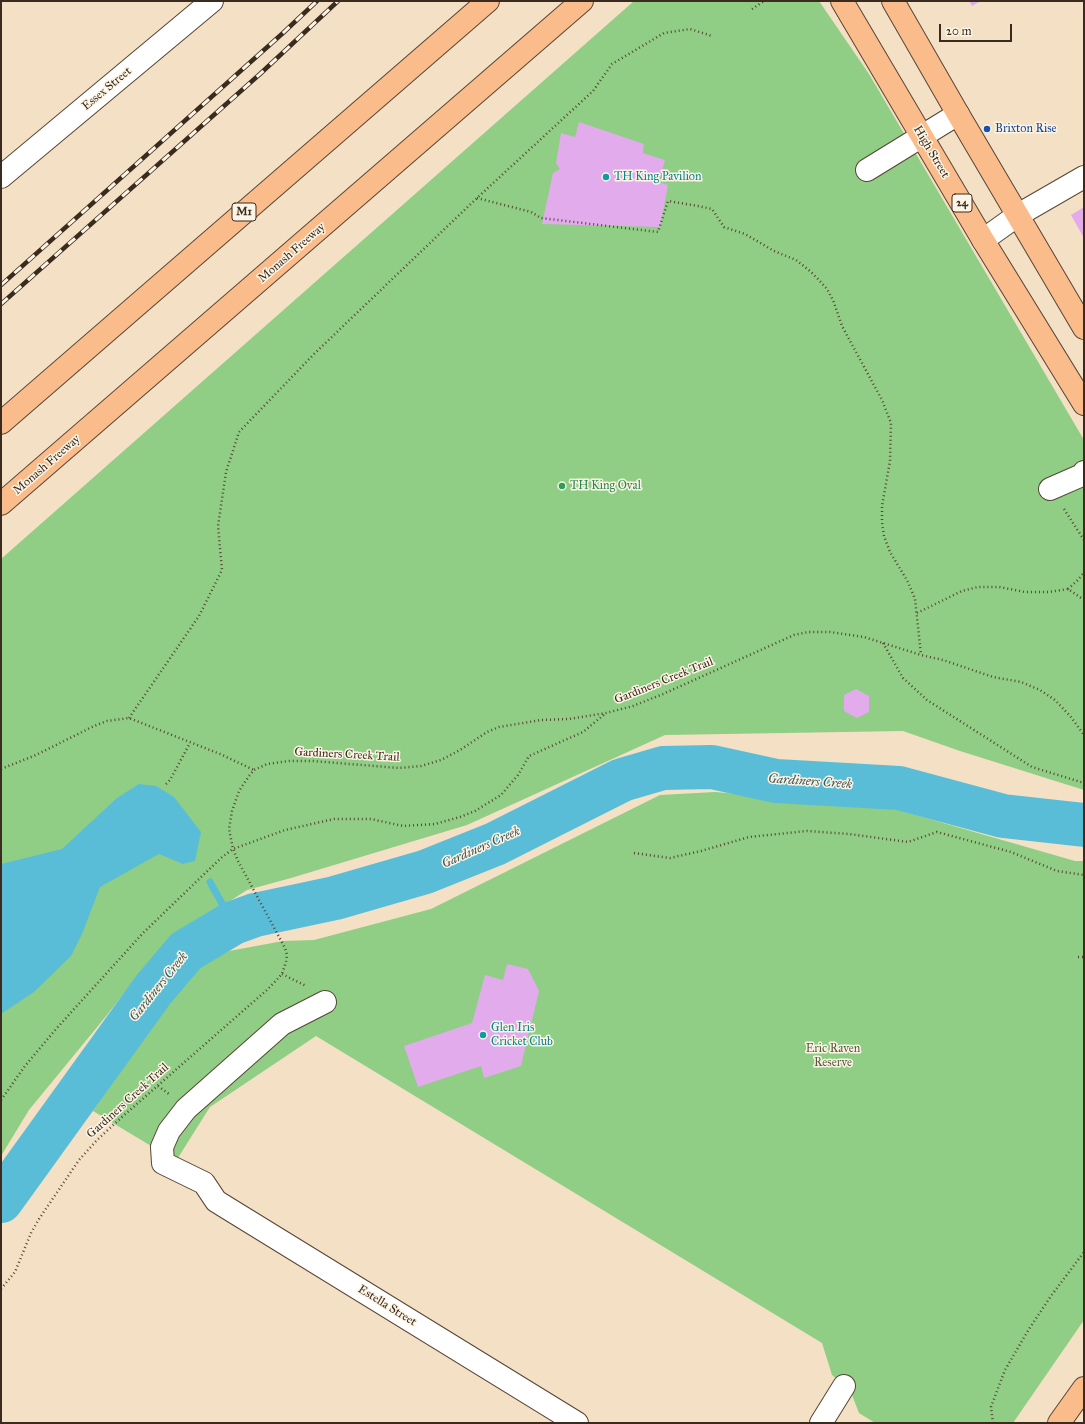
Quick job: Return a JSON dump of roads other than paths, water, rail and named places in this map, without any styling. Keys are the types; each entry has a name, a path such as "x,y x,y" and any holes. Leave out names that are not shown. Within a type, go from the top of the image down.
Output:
{"main road":[{"name":"M1","path":"1,423 488,1"},
{"name":"Monash Freeway","path":"1,504 582,1"},
{"name":"High Street","path":"842,1 983,240 1084,404"},
{"path":"893,1 1084,328"},
{"path":"1059,1423 1084,1388"}],"street":[{"name":"Essex Street","path":"1,177 212,1"},
{"path":"867,170 958,114"},
{"path":"983,240 1018,215 1084,177"},
{"path":"1050,489 1083,474"},
{"name":"Estella Street","path":"325,1002 282,1024 186,1109 169,1131 162,1147 163,1163 204,1183 216,1200 224,1206 577,1423"},
{"path":"821,1423 844,1386"}],"water":[{"path":"139,784 156,786 174,797 201,832 195,861 183,864 159,854 100,887 82,934 71,956 34,992 1,1014 1,864 62,849 117,798"}],"waterway":[{"name":"Gardiners Creek","path":"1,1201 153,990 186,951 233,923 255,915 335,898 425,872 495,844 622,780 663,768 712,767 776,781 899,788 1003,816 1084,825"},
{"path":"210,882 233,923"}],"railway":[{"path":"1,285 317,1"},
{"path":"1,304 260,74 338,1"}],"place":[{"name":"Brixton Rise","path":"987,129"},
{"name":"TH King Pavilion","path":"606,177"},
{"name":"TH King Oval","path":"562,486"},
{"name":"Glen Iris Cricket Club","path":"483,1035"}],"park label":[{"name":"Eric Raven Reserve","path":"833,1056"}]}
